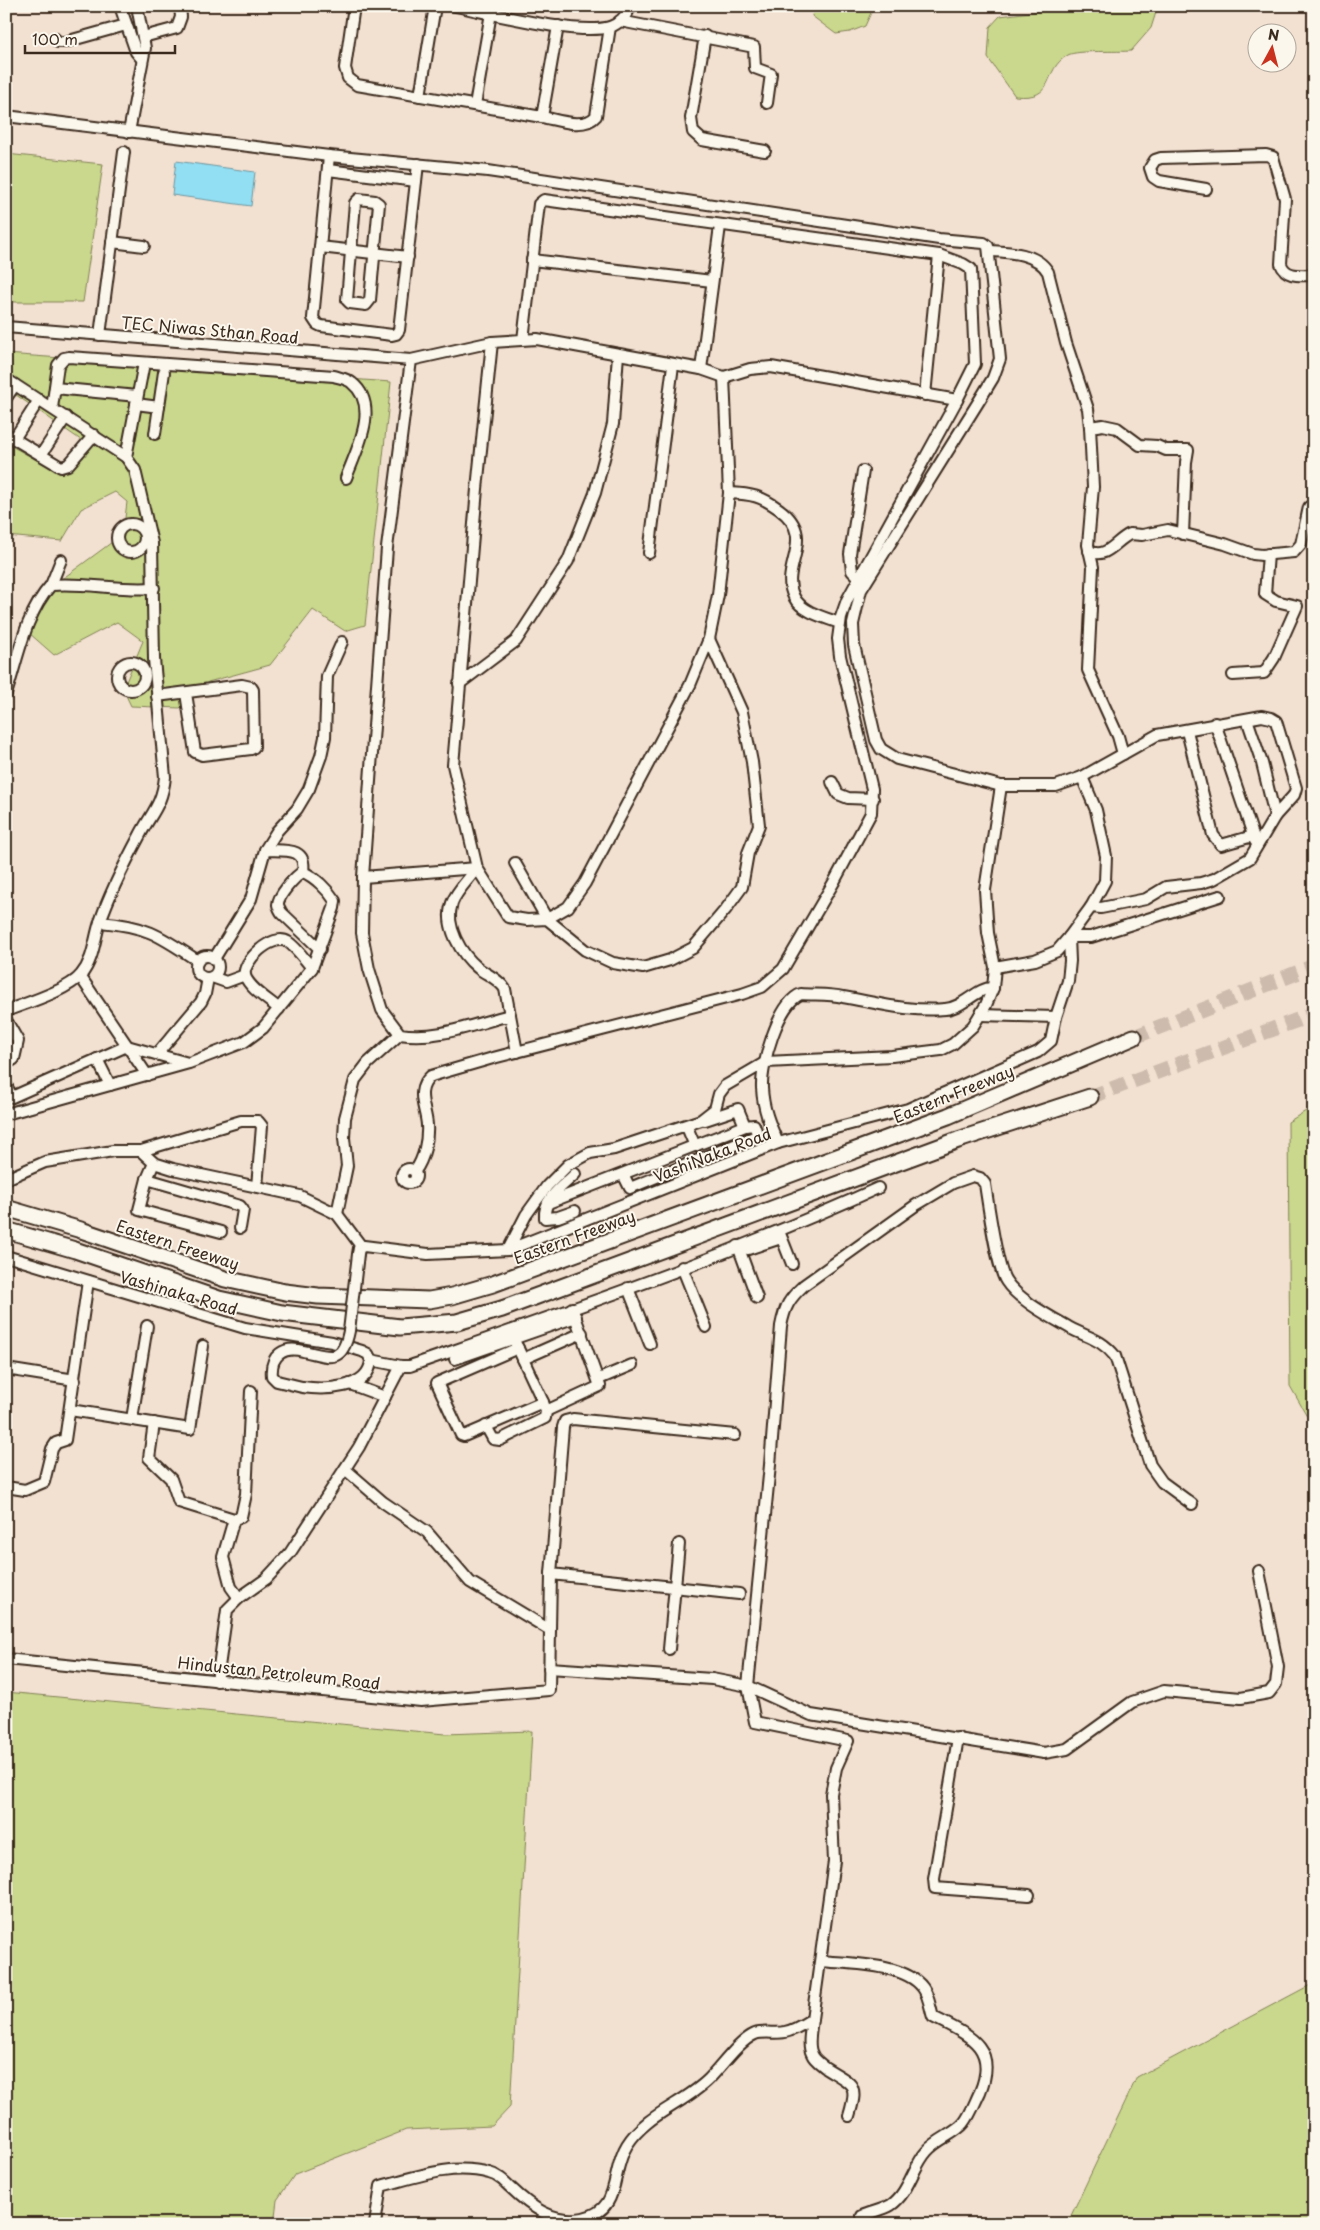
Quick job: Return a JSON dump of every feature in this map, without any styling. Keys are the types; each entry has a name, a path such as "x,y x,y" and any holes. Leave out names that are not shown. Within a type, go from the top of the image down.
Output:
{"highway":[{"name":"Eastern Freeway","path":"6,1208 82,1230 225,1279 254,1286 318,1296 429,1300 452,1296 493,1284 948,1116 1134,1037"},
{"path":"6,1230 75,1250 219,1298 249,1306 282,1313 400,1327 431,1326 458,1322 502,1309 958,1140 1090,1097"}],"street":[{"path":"120,6 136,52 142,59"},
{"path":"130,132 145,48 137,6"},
{"path":"143,37 177,28 182,16 180,6"},
{"path":"354,6 345,68 348,78 357,85 579,123 587,123 596,116 610,26"},
{"path":"420,96 436,6"},
{"path":"455,6 558,26 591,29 610,26 620,21 631,6"},
{"path":"475,105 491,13"},
{"path":"620,21 754,46 756,50 755,68 771,74 767,103"},
{"path":"54,38 58,42 65,42 126,25"},
{"path":"542,117 558,26"},
{"path":"706,36 691,118 693,132 702,140 765,151"},
{"path":"6,116 329,156 488,171 929,238 984,243 990,251 1000,359 998,367 980,401 861,590 854,631 854,645 876,740 880,749 897,759 1001,786 1056,786 1082,777 1157,735 1262,716 1276,721 1296,788 1294,795 1275,816 1250,858 1208,881 1166,888 1146,899 1101,908 1091,907"},
{"path":"100,335 124,152"},
{"path":"1206,189 1159,182 1153,177 1150,168 1155,160 1161,158 1257,155 1273,157 1285,199 1281,264 1286,272 1290,274 1314,275"},
{"path":"329,156 313,318 317,324 392,335 396,334 399,330 418,164"},
{"path":"328,170 416,181"},
{"path":"359,199 374,201 379,204 369,303 366,305 350,303 347,300 352,250 355,203 359,199"},
{"path":"415,1171 421,1162 427,1135 427,1123 421,1098 425,1081 431,1076 742,994 762,987 783,968 834,882 871,812 872,789 840,656 838,639 840,623 847,600 858,577 957,400 975,364 972,269 939,255 544,200 539,204 522,340"},
{"path":"701,369 720,226"},
{"path":"112,242 144,246"},
{"path":"320,247 408,257"},
{"path":"990,251 1010,252 1031,258 1043,264 1048,272 1066,343 1088,409 1093,487 1088,545 1093,567 1088,670 1118,736 1123,754"},
{"path":"925,394 939,255"},
{"path":"532,260 712,281"},
{"name":"TEC Niwas Sthan Road","path":"6,327 411,360 492,342 537,339 701,369 724,378"},
{"path":"492,342 453,764 477,868 508,917 527,920 547,919 568,907 585,883 690,684 709,639 718,595 729,493 724,378 750,369 771,367 957,400"},
{"path":"459,684 516,641 568,561 595,493 611,432 618,354"},
{"path":"52,408 58,366 64,358 334,376 351,382 360,392 365,402 364,425 346,478"},
{"path":"411,360 387,548 362,877 362,934 369,970 382,1010 400,1034 418,1037 439,1035 510,1015"},
{"path":"126,457 144,363"},
{"path":"649,553 673,365"},
{"path":"155,434 164,372"},
{"path":"6,398 11,382 126,457 135,470 147,533 154,588 154,659 165,777 158,807 124,865 100,922 92,957 80,976 55,992 6,1011"},
{"path":"55,388 137,400 159,407"},
{"path":"39,400 10,436 64,467 94,435"},
{"path":"41,455 66,417"},
{"path":"1090,427 1103,425 1116,428 1140,445 1157,446 1166,450 1188,450 1183,534"},
{"path":"858,577 852,571 850,564 863,471"},
{"path":"729,493 752,494 765,498 784,512 796,526 797,544 792,578 792,592 795,600 820,617 840,623"},
{"path":"1089,551 1102,553 1113,548 1130,534 1142,535 1163,530 1253,554 1294,552 1298,549 1309,508"},
{"path":"1234,675 1264,673 1274,658 1297,606 1276,601 1265,594 1268,554"},
{"path":"6,694 30,618 44,593 51,585 61,560"},
{"path":"51,585 72,583 136,590 154,588"},
{"path":"515,863 547,919 585,950 613,963 643,968 670,960 693,948 726,909 742,886 748,854 758,825 752,762 742,712 709,639"},
{"path":"214,959 251,899 265,850 277,831 304,799 322,756 325,737 327,676 342,642"},
{"path":"140,666 154,659"},
{"path":"138,688 145,677 140,666 132,663 124,665 118,672 118,677 121,686 129,690 138,688 156,692 186,693 242,685 251,687 253,690 254,747 251,749 202,755 195,752 186,693"},
{"path":"1247,719 1262,763 1275,816"},
{"path":"1215,724 1257,848"},
{"path":"1187,731 1213,835 1217,842 1221,845 1228,845 1253,836"},
{"path":"995,966 1043,957 1057,951 1091,907 1105,881 1106,856 1096,810 1082,777"},
{"path":"832,782 838,794 848,798 872,799"},
{"path":"508,1250 526,1215 547,1186 568,1165 590,1153 614,1149 701,1120 714,1109 719,1094 725,1086 766,1062 892,1056 941,1050 953,1044 973,1026 993,988 995,966 988,933 985,890 1001,786"},
{"path":"265,850 291,851 302,856 304,864 302,872"},
{"path":"362,877 477,868"},
{"path":"477,868 452,902 450,921 458,945 464,954 505,989 517,1052"},
{"path":"6,1114 189,1063 244,1042 263,1028 312,968 320,949 335,901 310,875 302,872 296,875 279,899 278,906 282,913 320,949"},
{"path":"1069,937 1091,937 1220,896"},
{"path":"100,922 132,926 153,932 198,961"},
{"name":"VashiNaka Road","path":"360,1250 368,1246 428,1254 508,1250 778,1143 908,1108 1038,1052 1051,1041 1068,981 1070,961 1069,937"},
{"path":"279,1009 251,984 245,976 246,968 257,953 267,943 275,940 287,941 312,968"},
{"path":"214,959 203,957 198,961 196,968 198,975 226,982 245,976"},
{"path":"157,1054 201,1002 210,978 218,969 214,959"},
{"path":"80,976 147,1075"},
{"path":"778,1143 766,1118 762,1086 767,1052 779,1021 792,1000 801,994 842,997 908,1010 948,1009 965,1002 987,988 993,988"},
{"path":"980,1014 1056,1018"},
{"path":"6,1020 18,1040 14,1059 6,1064"},
{"path":"338,1214 346,1166 345,1118 355,1080 368,1063 400,1034"},
{"path":"12,1097 127,1046 189,1063"},
{"path":"96,1059 110,1086"},
{"path":"6,1084 17,1111"},
{"path":"623,1174 628,1186 633,1186 756,1136 758,1133 750,1126 739,1110 736,1109 674,1132"},
{"path":"6,1179 45,1162 113,1151 141,1151 242,1121 258,1121 262,1126 257,1187"},
{"path":"548,1203 695,1146 750,1126 768,1122"},
{"path":"688,1127 695,1146"},
{"path":"141,1151 154,1163 194,1174 300,1196 338,1214 360,1250 349,1332 343,1349 338,1354 324,1357 293,1349 278,1354 273,1361 272,1376 277,1381 302,1387 335,1388 350,1384 359,1379 369,1368 371,1360 401,1366 419,1363 574,1312"},
{"path":"716,1152 722,1166"},
{"path":"154,1163 139,1207 141,1211 221,1232"},
{"path":"570,1226 570,1213 548,1219 545,1218 552,1195 576,1174"},
{"path":"849,2116 854,2098 854,2090 850,2084 819,2063 812,2055 810,2047 812,2019 834,1861 831,1794 836,1768 848,1741 756,1722 748,1686 785,1308 792,1296 804,1285 916,1205 953,1183 973,1176 980,1178 985,1184 1004,1280 1016,1294 1072,1328 1099,1340 1115,1356 1150,1465 1162,1482 1192,1504"},
{"path":"147,1179 240,1206 243,1210 240,1228"},
{"path":"633,1186 638,1199"},
{"path":"574,1312 600,1386 486,1426 464,1436 460,1434 437,1383 574,1312 628,1288 682,1267 780,1234 878,1188"},
{"path":"780,1234 792,1264"},
{"path":"739,1249 757,1298"},
{"name":"Vashinaka Road","path":"6,1256 245,1328 332,1342 362,1351 368,1354 371,1360"},
{"path":"682,1267 706,1327"},
{"path":"6,1487 25,1490 44,1482 52,1450 56,1443 65,1440 88,1282"},
{"path":"628,1288 650,1344"},
{"path":"132,1419 147,1326"},
{"path":"523,1359 582,1333"},
{"path":"455,1359 516,1343"},
{"path":"486,1426 494,1439 500,1440 545,1418 544,1406 516,1343"},
{"path":"70,1410 190,1429 203,1346"},
{"path":"599,1379 632,1365"},
{"path":"216,1681 227,1610 239,1598 266,1579 290,1553 345,1469 401,1366"},
{"path":"6,1369 75,1380"},
{"path":"350,1384 385,1397"},
{"path":"154,1423 149,1458 171,1478 178,1502 234,1519 241,1517 246,1494 251,1391"},
{"path":"735,1435 573,1419 565,1421 551,1574 549,1668 712,1679 748,1686 811,1715 1044,1753 1067,1749 1132,1702 1164,1691 1241,1698 1268,1693 1276,1684 1278,1667 1259,1571"},
{"path":"345,1469 383,1502 426,1532 440,1545 453,1564 470,1582 550,1630"},
{"path":"234,1519 223,1557 231,1588 239,1598"},
{"path":"670,1649 679,1544"},
{"path":"551,1574 739,1594"},
{"name":"Hindustan Petroleum Road","path":"6,1659 421,1701 549,1690 549,1668"},
{"path":"958,1738 934,1878 935,1888 1029,1895"},
{"path":"821,1961 887,1969 901,1972 914,1978 924,1989 933,2017 958,2030 978,2044 986,2055 984,2082 973,2108 963,2124 928,2150 916,2166 906,2187 892,2204 862,2216"},
{"path":"374,2224 381,2186 435,2172 456,2169 488,2172 499,2176 536,2210 551,2217 571,2220 596,2215 605,2208 626,2146 648,2121 707,2081 744,2042 756,2034 786,2032 812,2019"}],"green space":[{"path":"814,6 874,6 865,26 850,32 836,34 812,16"},
{"path":"1053,6 1158,6 1151,28 1131,51 1073,53 1060,61 1054,68 1048,83 1038,94 1015,96 988,58 990,27 1000,16 1046,10"},
{"path":"6,154 103,164 83,302 6,302"},
{"path":"6,354 391,382 365,625 345,631 313,610 270,665 208,682 180,708 131,706 123,689 143,641 117,622 54,655 29,633 39,596 123,534 127,502 115,492 81,509 62,541 6,536 6,443 51,468 88,445 6,388"},
{"path":"1314,1106 1314,1428 1290,1386 1288,1122"},
{"path":"6,1692 445,1734 532,1731 510,2107 492,2126 406,2130 295,2174 277,2200 274,2224 6,2224"},
{"path":"1314,1983 1314,2224 1067,2224 1137,2077"}],"water":[{"path":"176,161 255,172 251,206 172,195"}],"tunnel":[{"path":"1134,1037 1314,966"},
{"path":"1090,1097 1314,1014"}]}
